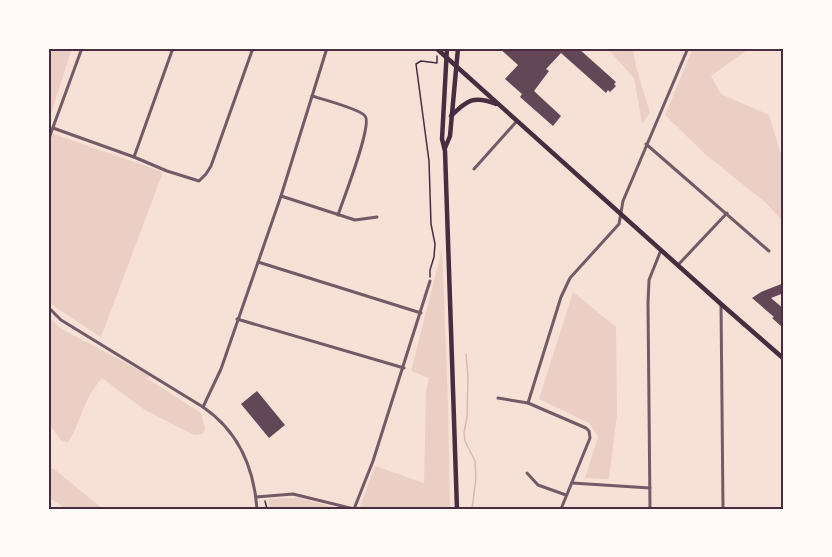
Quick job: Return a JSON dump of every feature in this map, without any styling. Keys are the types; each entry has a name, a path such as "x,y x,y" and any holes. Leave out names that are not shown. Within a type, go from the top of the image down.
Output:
{"main road":[{"path":"437,48 784,358"},
{"path":"447,48 442,139 457,509"},
{"path":"444,151 450,136 458,48"},
{"path":"451,116 470,100 487,100 501,107"}],"street":[{"path":"48,141 82,48"},
{"path":"134,157 173,48"},
{"path":"53,128 199,181 211,166 253,48"},
{"path":"203,406 219,375 281,196 327,48"},
{"path":"528,403 561,297 570,278 619,224 623,201 688,48"},
{"path":"312,96 357,111 366,116 367,120 365,135 338,215"},
{"path":"474,169 517,121"},
{"path":"646,144 769,251"},
{"path":"281,196 360,220 377,217"},
{"path":"678,265 727,213"},
{"path":"650,509 648,303 649,280 661,250"},
{"path":"258,262 421,313"},
{"path":"256,497 293,494 354,509 373,461 404,368 430,281"},
{"path":"721,304 723,509"},
{"path":"48,307 61,320 203,406 225,425 238,443 250,467 257,509"},
{"path":"237,319 404,368"},
{"path":"498,398 528,403 589,431 590,438 561,509"},
{"path":"527,473 538,485 566,495"},
{"path":"572,483 650,488"}],"path":[{"path":"430,281 435,244 431,224 429,160 416,64 421,61 436,63 437,48"},
{"path":"263,495 267,509"}],"shaded area":[{"path":"48,48 72,48 48,123"},
{"path":"607,48 633,49 650,113 642,124 634,78"},
{"path":"693,48 750,48 711,76 721,94 769,115 780,151 784,156 784,223 766,203 705,154 665,115"},
{"path":"48,132 163,172 101,337 48,300"},
{"path":"442,249 450,509 359,509 375,466 424,483 426,391 429,378 411,371"},
{"path":"573,292 616,327 617,415 609,479 585,478 598,437 589,423 539,399"},
{"path":"48,316 60,328 150,376 143,384 148,379 201,413 205,429 203,434 194,435 145,410 102,378 91,394 68,443 61,440 48,423"},
{"path":"48,468 54,469 103,509 66,509 48,497"},
{"path":"299,498 341,509 269,509 268,499"}],"building":[{"path":"499,48 535,48 538,51 541,48 578,48 616,82 614,84 616,86 606,93 561,53 546,69 549,71 534,91 561,116 553,126 520,97 522,94 505,79 518,65"},
{"path":"784,283 784,293 771,298 784,309 784,329 781,329 782,327 772,318 774,317 752,298"},
{"path":"257,391 285,425 269,438 241,404"}],"waterway":[{"path":"466,354 467,417 464,433 465,441 475,461 476,478 472,509"}]}
